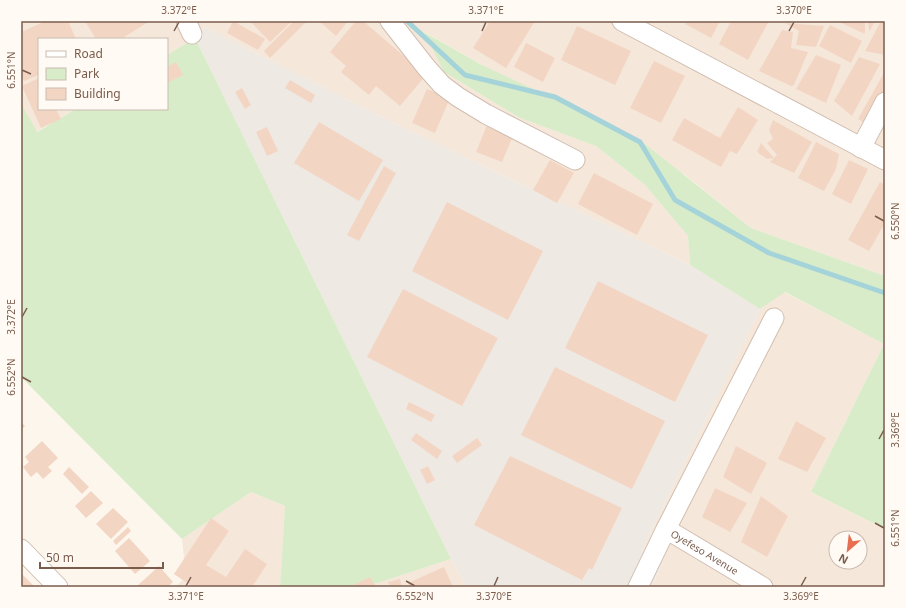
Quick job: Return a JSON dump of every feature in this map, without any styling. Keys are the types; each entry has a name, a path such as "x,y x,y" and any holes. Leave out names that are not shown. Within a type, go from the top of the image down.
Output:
{"street":[{"path":"390,21 442,85 458,97 486,114 575,160"},
{"path":"622,21 885,160"},
{"path":"861,148 885,102"},
{"path":"638,587 774,318"},
{"name":"Oyefeso Avenue","path":"666,529 764,587"},
{"path":"21,549 58,587"}],"shaded area":[{"path":"21,21 885,21 885,276 751,228 685,175 480,64 425,32 444,72 520,118 596,146 645,185 688,236 690,265 398,125 204,27 195,38 168,54 168,38 38,38 38,110 74,110 36,132 21,103"},
{"path":"204,27 398,125 690,265 760,309 642,550 663,563 651,587 467,587 451,559 195,38"},
{"path":"784,292 884,344 811,492 885,529 885,587 651,587 663,563 642,550 760,309"},
{"path":"251,492 285,506 280,587 175,587 186,577 182,539"},
{"path":"451,559 467,587 365,587"}],"green space":[{"path":"424,32 480,64 640,140 751,228 885,276 885,529 811,492 884,344 785,292 760,309 690,265 688,236 645,185 596,146 520,118 444,72"},
{"path":"195,38 451,559 365,587 280,587 285,506 251,492 182,539 21,377 21,103 37,132 74,110 168,110 168,54"}],"building":[{"path":"46,21 68,21 76,38 38,38 38,75 24,81 21,74 21,32"},
{"path":"85,21 150,21 123,38 95,38"},
{"path":"233,21 265,39 258,50 227,33"},
{"path":"250,21 292,21 270,42"},
{"path":"294,21 307,21 270,58 264,51"},
{"path":"319,21 348,21 336,36"},
{"path":"356,21 363,21 426,75 400,106 376,86 369,95 341,72 346,66 330,52"},
{"path":"490,21 535,21 506,68 473,48"},
{"path":"687,21 720,21 711,38 685,24"},
{"path":"731,21 769,21 748,60 719,44"},
{"path":"837,21 865,21 865,34"},
{"path":"868,21 875,21 869,32 869,30"},
{"path":"881,21 885,21 885,55 865,51"},
{"path":"785,23 824,26 816,47 796,45 799,31"},
{"path":"830,25 862,41 851,63 819,46"},
{"path":"577,26 631,51 615,85 561,60"},
{"path":"782,30 793,32 791,48 808,52 794,85 791,86 759,71"},
{"path":"526,43 555,58 543,82 514,67"},
{"path":"816,55 841,65 826,103 796,89"},
{"path":"859,57 880,64 852,116 834,101"},
{"path":"654,61 685,76 661,123 630,108"},
{"path":"176,62 183,75 168,82 168,66"},
{"path":"885,71 885,96 868,125 858,119"},
{"path":"38,78 38,110 56,110 61,119 41,128 22,86"},
{"path":"290,80 315,95 311,103 285,88"},
{"path":"242,88 251,105 245,109 235,92"},
{"path":"427,89 450,98 435,133 412,123"},
{"path":"738,107 758,120 737,154 730,151 721,167 672,140 684,118 720,138"},
{"path":"773,120 812,142 794,173 770,162 777,155 767,143 773,139 769,130"},
{"path":"319,122 383,160 359,201 294,163"},
{"path":"487,125 513,136 502,162 476,152"},
{"path":"267,127 278,151 267,156 256,132"},
{"path":"816,142 839,154 836,169 824,191 798,178"},
{"path":"761,143 774,158 767,159 757,152"},
{"path":"550,160 574,173 557,203 533,190"},
{"path":"849,160 868,169 851,204 832,194"},
{"path":"384,166 396,173 359,241 347,235"},
{"path":"594,173 653,204 637,235 578,204"},
{"path":"880,182 885,185 885,223 869,251 848,240"},
{"path":"447,202 543,251 508,320 412,271"},
{"path":"598,281 708,335 675,402 565,348"},
{"path":"403,289 498,338 462,406 367,357"},
{"path":"555,367 665,421 632,489 521,435"},
{"path":"409,402 435,415 431,422 406,409"},
{"path":"796,421 826,438 807,472 778,459"},
{"path":"21,422 25,426 21,430"},
{"path":"416,433 442,451 437,459 411,440"},
{"path":"477,438 482,445 457,463 452,456"},
{"path":"42,441 58,458 48,467 52,471 43,479 37,472 31,477 23,467 29,462 25,457"},
{"path":"736,446 767,463 751,494 723,477"},
{"path":"510,456 622,508 592,570 589,568 582,580 474,525"},
{"path":"428,466 435,480 427,484 420,470"},
{"path":"69,467 89,487 82,494 63,474"},
{"path":"715,488 747,503 730,532 702,517"},
{"path":"91,491 103,503 86,518 75,506"},
{"path":"761,496 788,516 767,557 741,542"},
{"path":"113,508 128,522 111,539 96,524"},
{"path":"211,518 229,531 206,565 226,577 245,549 267,564 252,587 193,587 174,574"},
{"path":"128,527 131,531 116,545 113,541"},
{"path":"129,538 150,561 135,574 115,551"},
{"path":"159,566 173,582 168,587 136,587"},
{"path":"444,567 453,587 410,587 408,583"},
{"path":"21,573 35,587 21,587"},
{"path":"370,577 376,587 349,587"},
{"path":"400,579 402,587 390,587 388,582"}],"waterway":[{"path":"407,21 465,75 555,97 640,142 675,200 769,253 885,293"}]}
